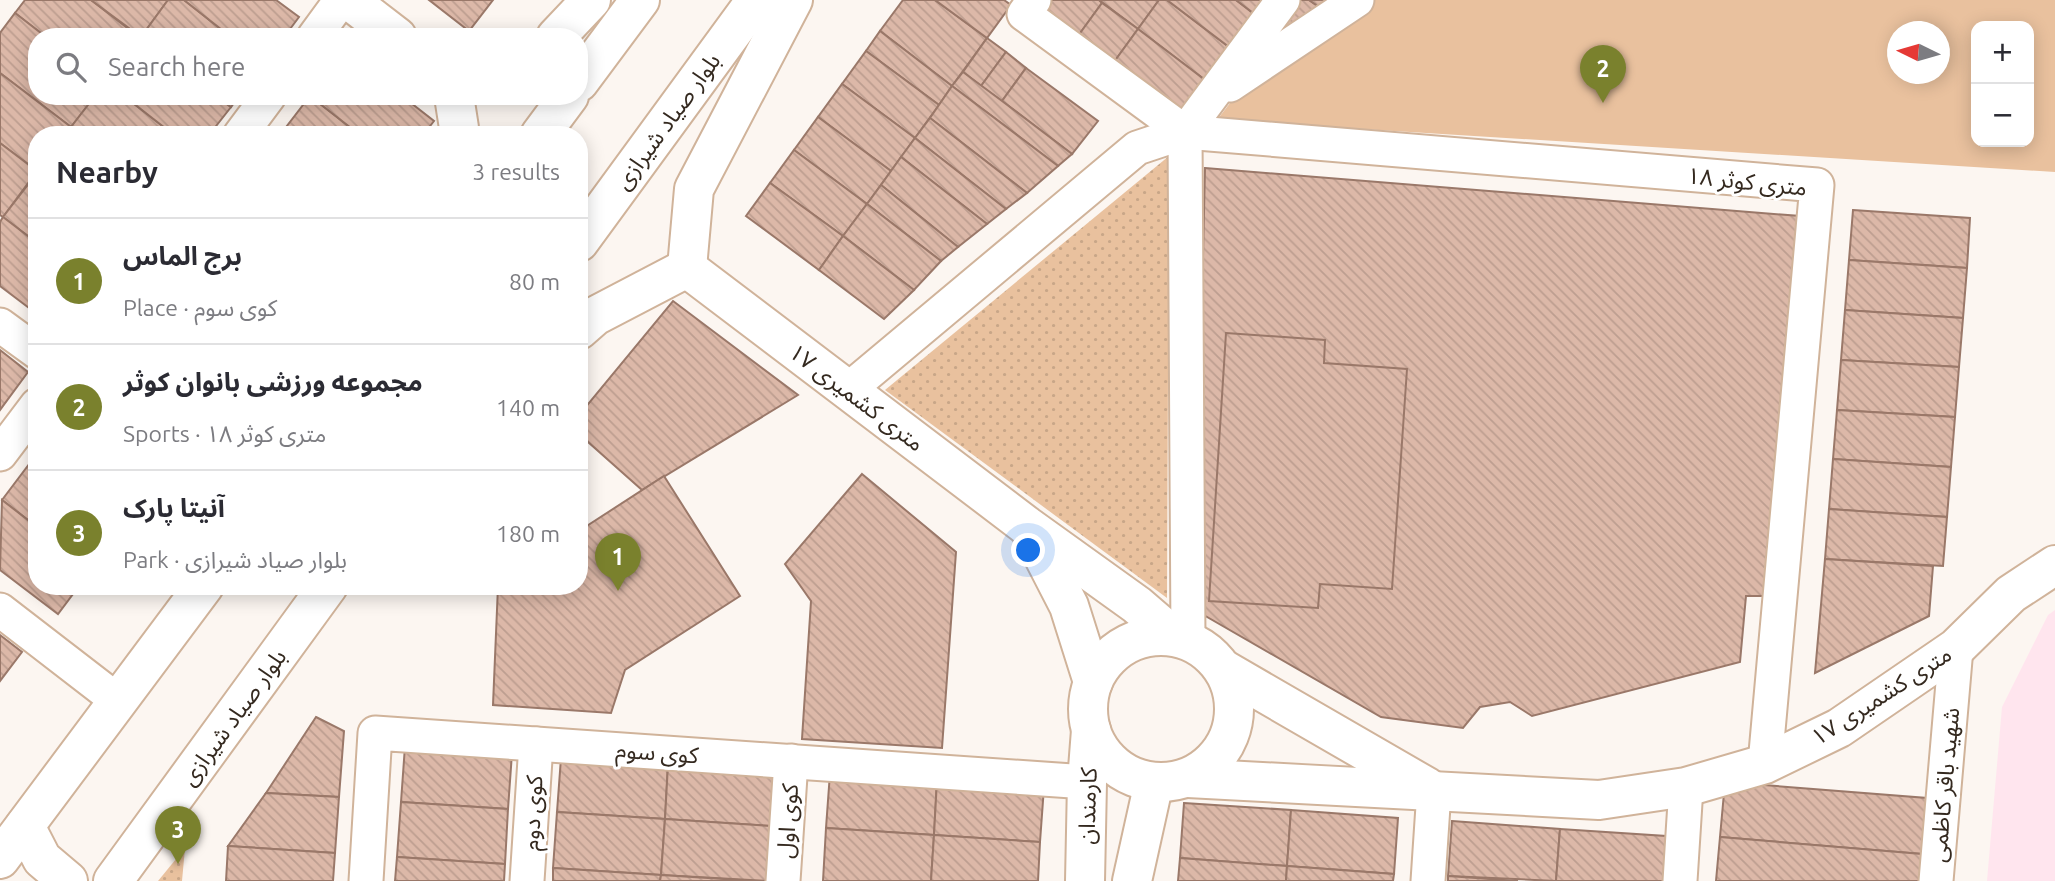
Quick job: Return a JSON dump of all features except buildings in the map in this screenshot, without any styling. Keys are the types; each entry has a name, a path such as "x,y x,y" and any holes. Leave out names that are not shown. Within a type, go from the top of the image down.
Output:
{"street":[{"path":"321,28 341,0"},
{"path":"349,0 385,28"},
{"path":"565,28 591,0"},
{"path":"588,70 640,0"},
{"name":"بلوار صیاد شیرازی","path":"588,230 755,0"},
{"path":"588,323 687,268 694,189 793,0"},
{"path":"1034,0 1024,14 1185,132"},
{"path":"848,390 1137,148 1185,132 1283,0"},
{"path":"1211,99 1357,0"},
{"path":"247,126 262,105"},
{"path":"455,105 459,126"},
{"path":"547,126 562,105"},
{"path":"1180,638 1185,132"},
{"name":"۱۸ متری کوثر","path":"1185,132 1817,185 1765,764"},
{"name":"۱۷ متری کشمیری","path":"687,268 1027,526 1180,638"},
{"path":"0,325 28,345"},
{"path":"0,454 28,417"},
{"path":"1027,526 1069,606 1093,682"},
{"name":"۱۷ متری کشمیری","path":"1171,780 1598,800 1686,787 1765,764 1839,728 1956,648 2011,594 2055,565"},
{"path":"0,859 197,595"},
{"name":"بلوار صیاد شیرازی","path":"113,881 321,595"},
{"path":"0,610 118,701"},
{"path":"1223,669 1233,693 1234,719 1226,744 1210,764 1171,780 1133,777 1115,766 1100,750 1091,730 1088,706 1093,682 1106,661 1125,645 1148,636 1180,638 1201,647 1223,669 1434,791 1428,881"},
{"name":"شهید باقر کاظمی","path":"1936,881 1956,648"},
{"name":"کارمندان","path":"1085,881 1091,730"},
{"name":"کوی سوم","path":"366,881 374,733 1087,782"},
{"name":"کوی دوم","path":"527,881 536,744"},
{"name":"کوی اول","path":"783,881 791,761"},
{"path":"1132,881 1171,780"},
{"path":"1680,881 1686,787"},
{"path":"25,826 42,859 68,881"}],"shaded area":[{"path":"1372,0 2055,0 2055,172 1217,120 1243,86"},
{"path":"1169,156 1167,598 885,390"},
{"path":"2055,610 2055,881 1987,881 2002,707 2048,615"},
{"path":"185,848 182,881 158,881"}],"place":[{"name":"مجموعه ورزشی بانوان کوثر","path":"1603,103"},
{"name":"برج الماس","path":"618,591"},
{"name":"آنیتا پارک","path":"178,864"}]}
